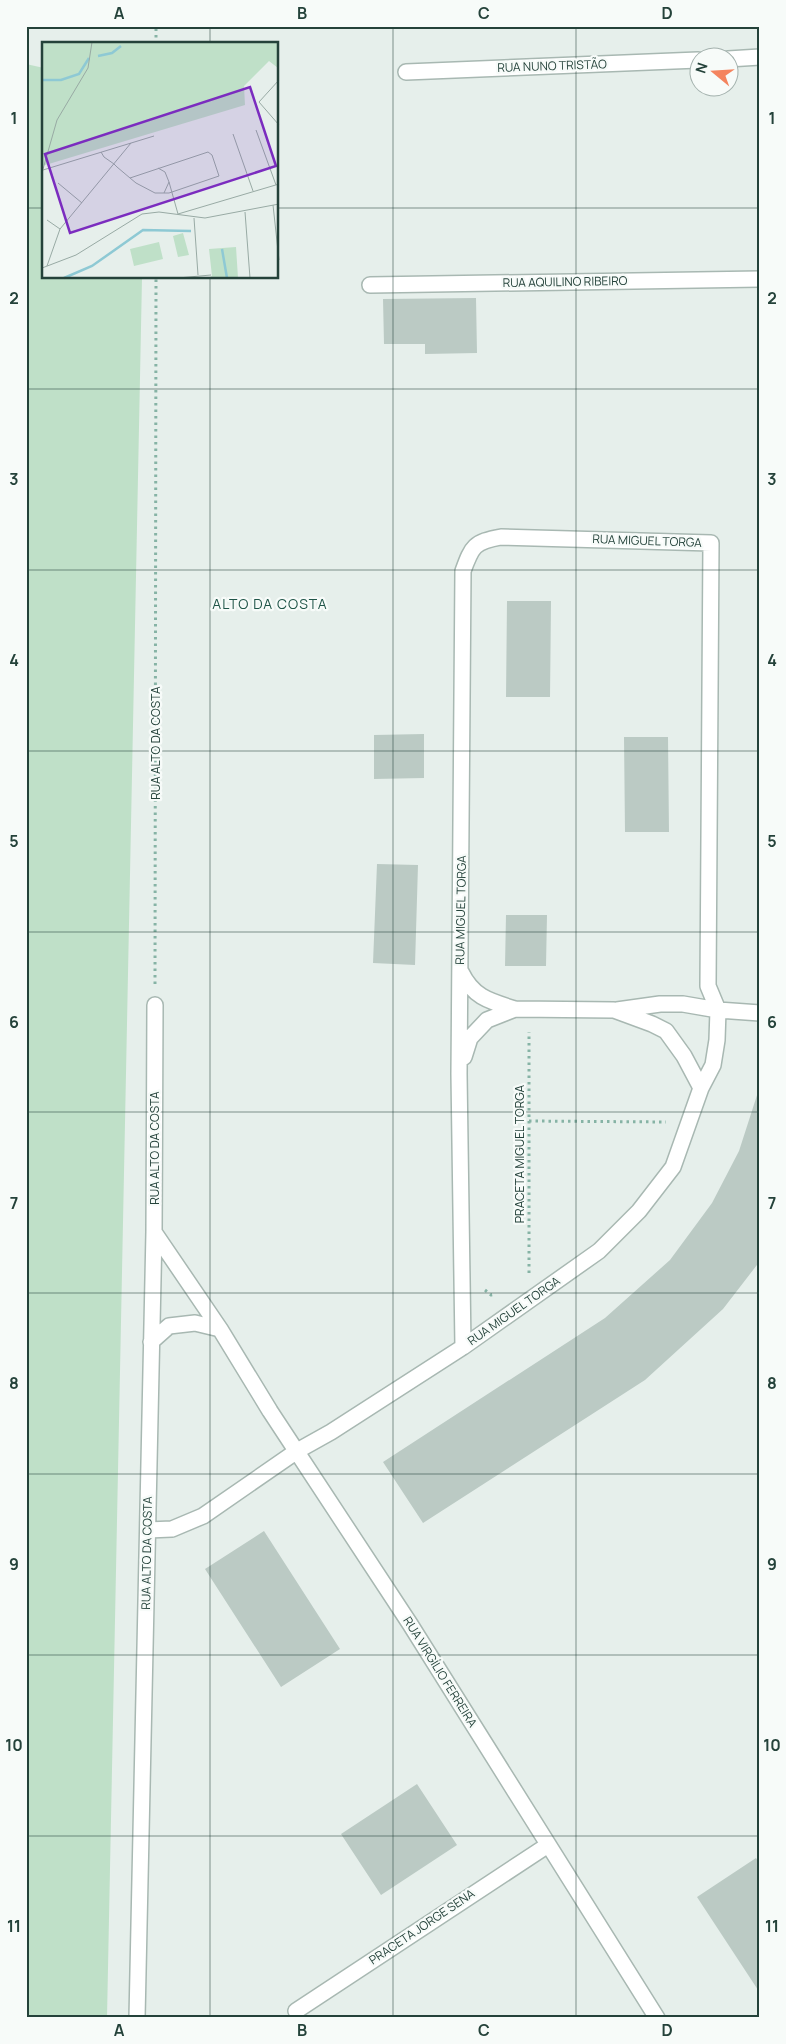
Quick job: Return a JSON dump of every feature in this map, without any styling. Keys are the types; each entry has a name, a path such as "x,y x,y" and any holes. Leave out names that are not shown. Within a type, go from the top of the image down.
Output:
{"street":[{"path":"738,58 760,57"},
{"name":"RUA NUNO TRISTÃO","path":"406,72 688,60"},
{"name":"RUA AQUILINO RIBEIRO","path":"370,285 760,278"},
{"name":"RUA MIGUEL TORGA","path":"148,1530 172,1529 203,1516 297,1451 331,1432 463,1347 599,1252 639,1211 673,1166 701,1088 713,1065 717,1040 718,1010 708,986 711,543 501,537 483,541 470,551 463,571 459,1074 463,1347"},
{"path":"460,970 472,991 490,1001 515,1009 614,1010 660,1004 683,1004 718,1010 760,1013"},
{"name":"RUA ALTO DA COSTA","path":"137,2018 154,1232 155,1005"},
{"path":"459,1074 470,1038 488,1020 515,1009"},
{"path":"614,1010 666,1031 684,1056 701,1088"},
{"name":"RUA VIRGÍLIO FERREIRA","path":"154,1232 220,1329 410,1624 657,2018"},
{"path":"151,1342 170,1326 195,1322 220,1329"},
{"name":"PRACETA JORGE SENA","path":"296,2011 548,1845"}],"path":[{"path":"156,26 156,42"},
{"name":"RUA ALTO DA COSTA","path":"155,1005 156,279"},
{"path":"522,1031 538,1031"},
{"name":"PRACETA MIGUEL TORGA","path":"529,1031 529,1276 536,1271"},
{"path":"529,1121 669,1122 667,1128"},
{"path":"480,1286 491,1295 504,1292"}],"green space":[{"path":"26,64 42,68 42,279 142,279 107,2018 26,2018"}],"building":[{"path":"476,298 477,353 425,354 425,344 384,344 383,299"},
{"path":"507,601 551,601 550,697 506,697"},
{"path":"424,734 424,778 374,779 374,735"},
{"path":"624,737 668,737 669,832 625,832"},
{"path":"377,864 418,865 415,965 373,963"},
{"path":"506,915 547,915 546,966 505,966"},
{"path":"759,1089 760,1261 723,1309 645,1380 423,1523 383,1462 605,1318 670,1260 712,1203 739,1151"},
{"path":"264,1531 340,1649 281,1687 205,1569"},
{"path":"417,1784 457,1845 381,1895 341,1834"},
{"path":"756,1858 760,1864 760,1993 697,1897"}],"district":[{"name":"ALTO DA COSTA","path":"270,604"}]}
